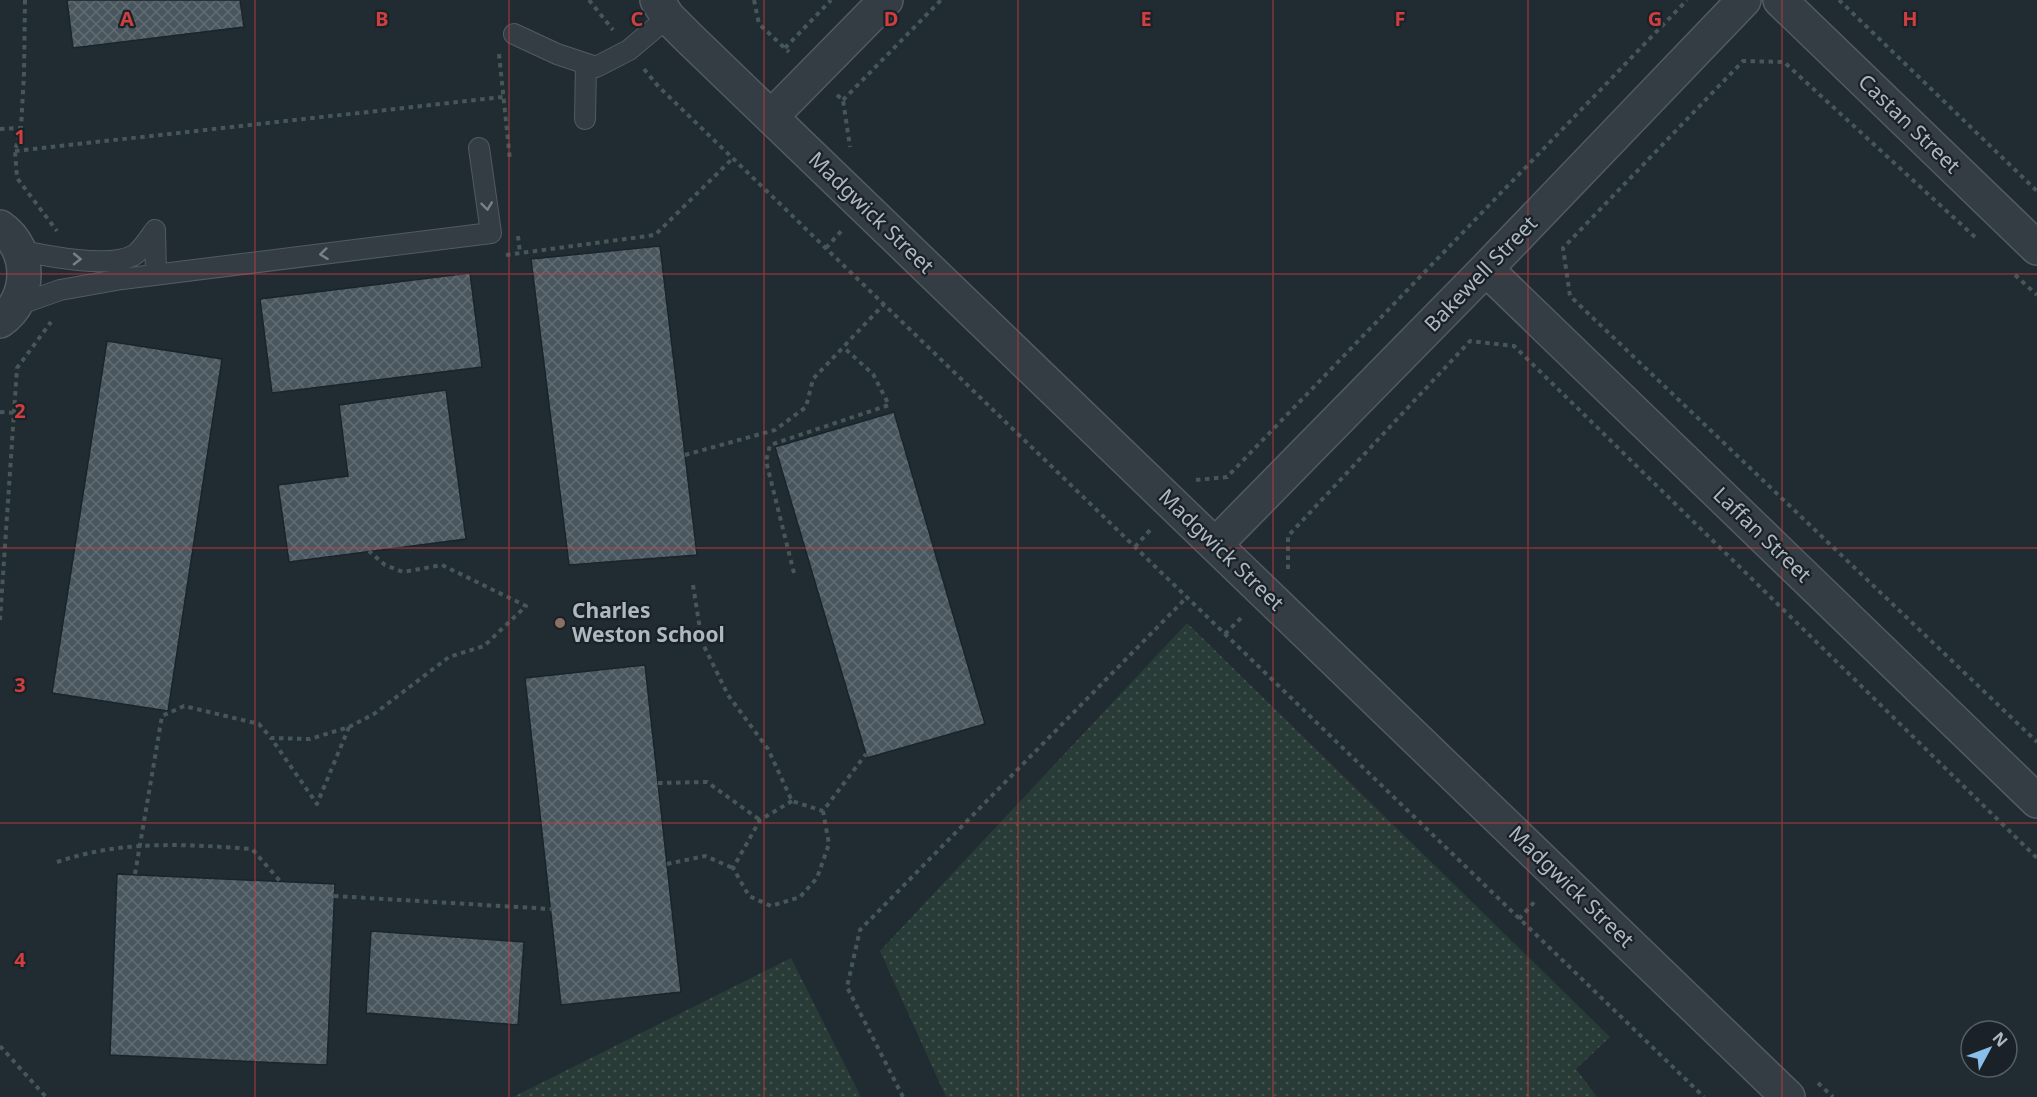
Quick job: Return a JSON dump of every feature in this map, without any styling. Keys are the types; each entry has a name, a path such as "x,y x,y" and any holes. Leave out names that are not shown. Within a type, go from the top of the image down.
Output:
{"street":[{"path":"771,117 886,0"},
{"name":"Bakewell Street","path":"1215,545 1486,269 1744,0"},
{"name":"Castan Street","path":"1780,0 2037,248"},
{"name":"Madgwick Street","path":"663,8 771,117 1788,1097"},
{"path":"5,319 23,288 25,268 6,234"},
{"name":"Laffan Street","path":"1486,269 2037,801"}],"lane":[{"path":"514,34 557,54 596,67 628,50 663,8"},
{"path":"585,119 586,64"},
{"path":"5,319 60,290 156,275 490,233 479,148"},
{"path":"6,234 59,259 122,260 136,254 155,230 156,275"}],"path":[{"path":"24,0 21,128 15,151 17,178 58,233"},
{"path":"589,0 598,13"},
{"path":"754,0 759,24 785,48 831,0"},
{"path":"843,100 941,0"},
{"path":"1227,477 1687,0"},
{"path":"1839,0 2037,191"},
{"path":"498,46 510,164"},
{"path":"1976,239 1784,62 1743,61 1563,248 1570,296 2037,742"},
{"path":"658,86 1704,1097"},
{"path":"15,151 503,97"},
{"path":"0,129 21,128"},
{"path":"518,231 520,253"},
{"path":"2011,271 2037,295"},
{"path":"685,455 775,430 806,407 813,379 884,304"},
{"path":"0,620 17,368 55,318"},
{"path":"1288,573 1288,536 1470,341 1514,346 2037,858"},
{"path":"794,573 766,460 770,445 890,405 873,375 843,347"},
{"path":"0,412 15,413"},
{"path":"271,738 310,739 349,727 374,714 449,657 484,646 526,606 442,565 404,572 385,565 369,551"},
{"path":"693,585 702,642 728,695 768,749 792,801 823,811"},
{"path":"903,1097 847,987 860,930 1187,597"},
{"path":"135,874 162,716 184,706 259,724 317,804 349,727"},
{"path":"667,864 705,856 733,868 749,896 771,906 800,897 817,878 829,844 823,811 866,754"},
{"path":"658,783 707,782 760,820"},
{"path":"733,868 760,820 792,801"},
{"path":"57,862 84,853 172,843 252,849 280,881"},
{"path":"334,896 551,909"},
{"path":"0,1046 46,1097"},
{"path":"1816,1081 1833,1097"},
{"path":"1693,1097 1698,1091"}],"green space":[{"path":"1187,623 1610,1037 1576,1069 1597,1097 946,1097 880,951"},
{"path":"791,958 861,1097 513,1097"}],"building":[{"path":"67,0 240,0 244,27 73,48"},
{"path":"660,246 697,555 569,565 531,259"},
{"path":"470,273 482,367 272,393 260,299"},
{"path":"107,341 222,359 168,711 52,693"},
{"path":"446,390 466,539 289,562 278,485 348,476 339,405"},
{"path":"894,412 985,724 867,758 775,447"},
{"path":"645,665 681,992 561,1005 525,678"},
{"path":"117,874 335,884 327,1065 110,1055"},
{"path":"371,931 524,942 518,1025 366,1013"}],"place":[{"name":"Charles Weston School","path":"560,623"}]}
